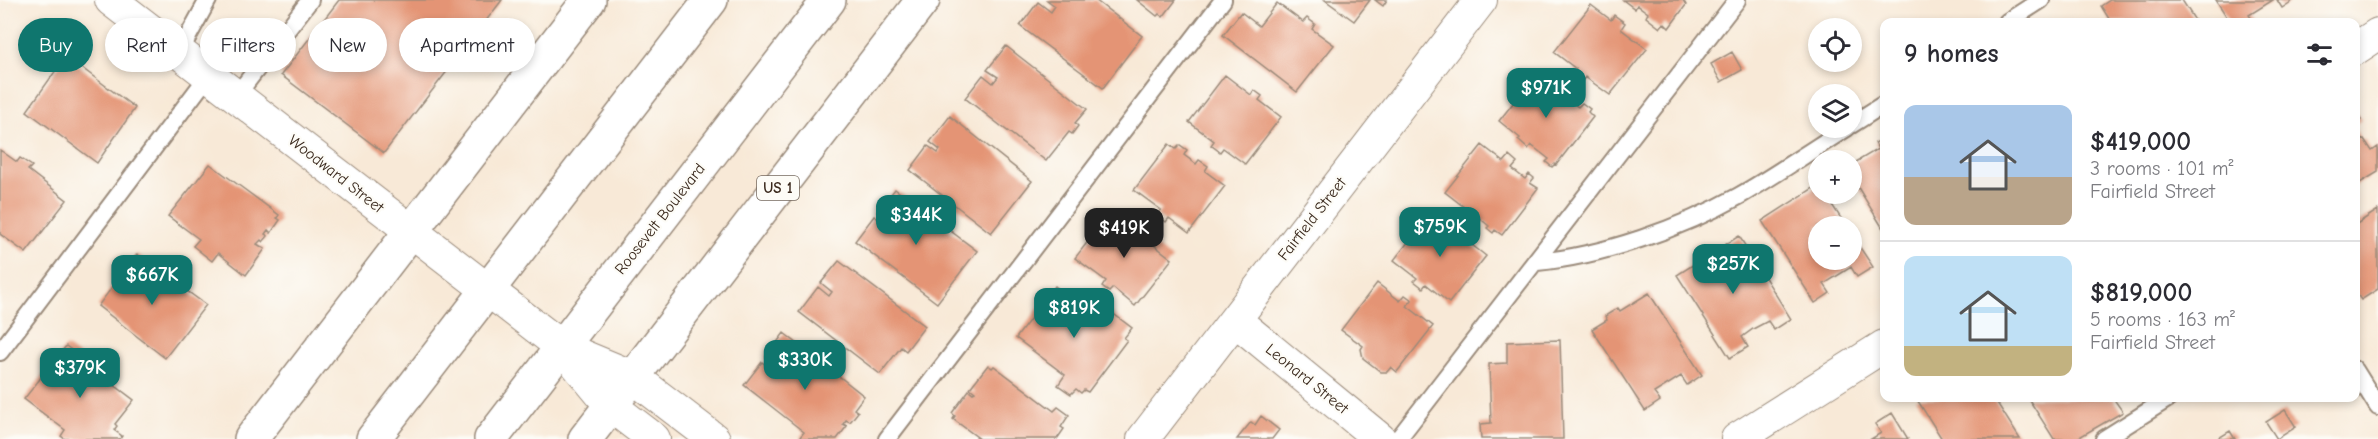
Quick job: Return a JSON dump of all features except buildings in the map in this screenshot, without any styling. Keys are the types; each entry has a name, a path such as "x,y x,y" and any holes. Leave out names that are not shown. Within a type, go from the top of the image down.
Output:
{"highway":[{"path":"251,439 589,0"},
{"path":"374,439 711,0"},
{"name":"Roosevelt Boulevard","path":"491,439 829,0"},
{"name":"US 1","path":"585,439 923,0"}],"street":[{"name":"Woodward Street","path":"111,0 134,18"},
{"name":"Fairfield Street","path":"1143,439 1480,0"},
{"path":"2360,46 2378,34"},
{"name":"Woodward Street","path":"188,60 562,347 611,406 654,439"},
{"name":"Leonard Street","path":"1234,320 1380,439"},
{"name":"Woodward Street","path":"562,347 633,377 714,439"},
{"path":"1737,439 1880,349"}],"lane":[{"path":"188,37 208,0"},
{"path":"236,96 310,0"},
{"path":"887,439 1223,0"},
{"path":"1398,439 1537,262 1737,0"},
{"path":"2013,18 2041,0"},
{"path":"0,352 208,76"},
{"path":"1862,118 1880,107"},
{"path":"1537,262 1566,259 1610,249 1669,228 1739,196 1830,138"},
{"path":"2360,378 2378,407"},
{"path":"2104,439 2163,402"}]}
